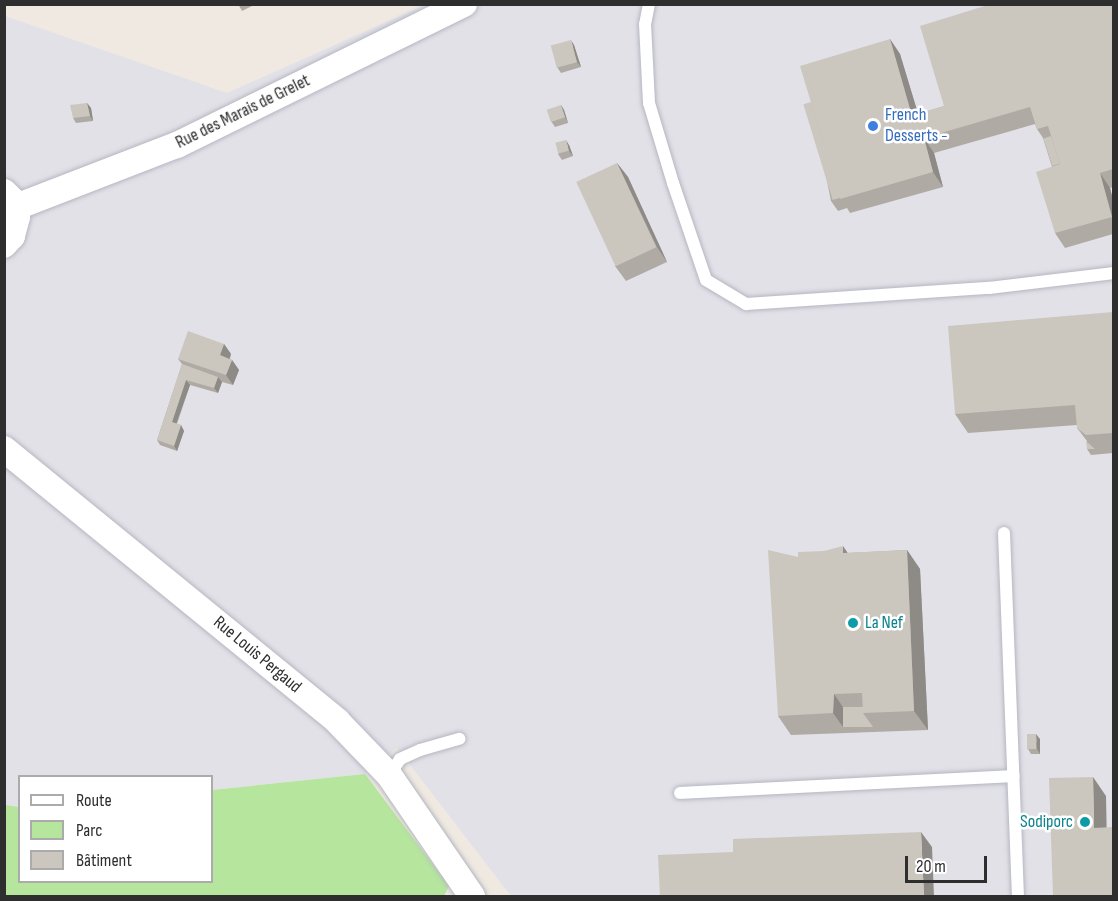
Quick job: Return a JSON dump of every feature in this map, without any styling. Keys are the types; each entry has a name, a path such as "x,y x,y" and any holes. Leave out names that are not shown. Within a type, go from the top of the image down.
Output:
{"street":[{"name":"Rue des Marais de Grelet","path":"10,199 177,145 464,4"},
{"path":"4,245 16,227 10,199"},
{"name":"Rue Louis Pergaud","path":"4,449 337,721 389,775 472,897"}],"lane":[{"path":"649,4 645,24 649,103 673,183 706,280 746,304 989,288 1113,273"},
{"path":"1005,533 1018,897"},
{"path":"389,775 400,759 420,750 459,739"},
{"path":"680,793 1014,776"}],"shaded area":[{"path":"424,5 1113,5 1113,896 511,896 397,748 365,774 213,790 213,775 18,775 18,807 5,805 5,16 227,93"}],"green space":[{"path":"365,774 449,886 444,896 5,896 5,805 18,807 18,883 213,883 213,790"}],"building":[{"name":"French Desserts -","path":"991,4 1113,4 1113,169 1100,173 1112,217 1055,233 1036,172 1060,164 1048,126 1037,129 1030,107 924,138 933,172 840,199 800,66 890,39 912,116 944,106 920,26"},
{"path":"571,40 577,62 557,68 551,45"},
{"path":"811,102 840,198 833,200 803,104"},
{"path":"87,103 90,116 73,118 70,105"},
{"path":"561,105 565,117 551,122 547,110"},
{"path":"1051,136 1060,164 1052,166 1043,138"},
{"path":"566,140 569,151 558,153 555,143"},
{"path":"617,163 656,247 616,266 576,182"},
{"path":"1113,312 1113,433 1086,435 1077,428 1075,405 955,414 948,326"},
{"path":"188,331 224,344 220,355 232,360 226,375 178,359"},
{"path":"182,364 218,377 214,388 186,380 172,422 181,425 174,446 157,440"},
{"path":"1086,441 1095,449 1087,449"},
{"name":"La Nef","path":"843,546 843,553 907,550 914,711 863,713 862,693 834,694 833,713 778,716 768,550 798,557 798,552 824,551"},
{"path":"843,707 863,707 863,713 873,727 843,727"},
{"path":"1027,734 1036,734 1036,749 1027,749"},
{"name":"Sodiporc","path":"1093,777 1094,828 1113,827 1113,897 1053,897 1049,778"},
{"path":"921,832 924,897 660,897 658,855 733,852 733,839"}],"place":[{"name":"French Desserts -","path":"873,126"},
{"name":"La Nef","path":"853,623"},
{"name":"Sodiporc","path":"1085,822"}]}
